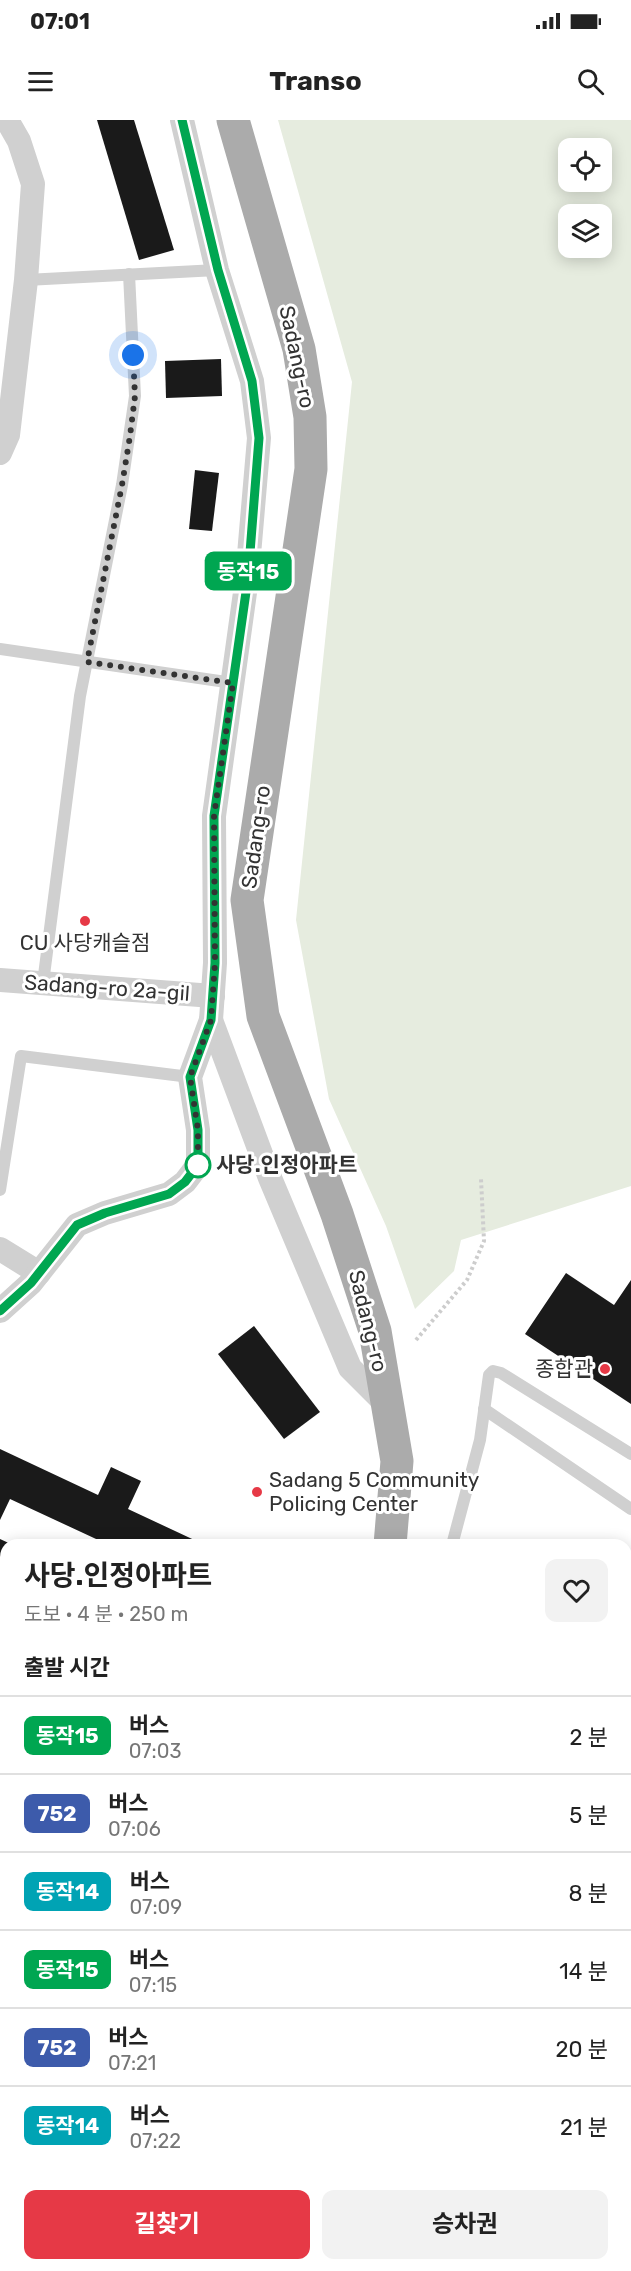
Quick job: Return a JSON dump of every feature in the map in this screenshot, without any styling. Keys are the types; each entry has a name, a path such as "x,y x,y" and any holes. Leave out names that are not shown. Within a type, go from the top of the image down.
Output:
{"main road":[{"name":"Sadang-ro","path":"233,120 299,349 310,417 311,469 247,900 263,1016 341,1224 375,1331 397,1461 390,1539"}],"street":[{"path":"0,453 8,435 26,280 33,184 19,141 7,120"},
{"path":"0,1311 31,1283 77,1225 105,1213 169,1194 185,1182 198,1165 198,1130 190,1077 212,1008 214,816 248,578 259,438 252,381 218,270 182,120"},
{"name":"Sadang-ro 2a-gil","path":"0,980 43,983 212,1008"},
{"path":"212,1008 270,1178 350,1368 388,1406"},
{"path":"0,1249 39,1273"}],"lane":[{"path":"26,280 218,270"},
{"path":"43,983 80,696 122,485 135,396 129,274"},
{"path":"0,649 233,683"},
{"path":"0,1190 21,1056 190,1077"},
{"path":"454,1539 480,1440 489,1375 493,1371 501,1373 631,1454"},
{"path":"484,1409 631,1509"}],"path":[{"path":"416,1340 467,1280 484,1241 481,1179"}],"shaded area":[{"path":"278,120 631,120 631,1186 461,1240 454,1271 415,1309 386,1226 329,1099 296,920 352,382"}],"building":[{"path":"97,120 134,120 174,250 139,260"},
{"path":"221,359 222,396 166,398 165,361"},
{"path":"195,470 219,473 212,531 189,529"},
{"name":"종합관","path":"566,1273 614,1305 631,1280 631,1404 525,1334"},
{"path":"254,1326 320,1412 284,1439 218,1354"},
{"path":"0,1449 98,1495 111,1467 141,1481 128,1509 192,1539 96,1539 10,1499 0,1520"}],"bus line":[{"name":"동작15","path":"0,1311 31,1283 77,1225 105,1213 169,1194 185,1182 198,1165 198,1130 190,1077 211,1020 215,963 214,816 248,578 259,438 252,381 218,270 182,120"}],"place":[{"name":"CU 사당캐슬점","path":"85,921"},
{"name":"사당.인정아파트","path":"198,1165"},
{"name":"종합관","path":"605,1369"},
{"name":"Sadang 5 Community Policing Center","path":"257,1492"}],"route":[{"path":"133,355 135,396 130,436 87,662 233,683 214,816 215,963 211,1020 190,1077 198,1130 198,1165"}]}
